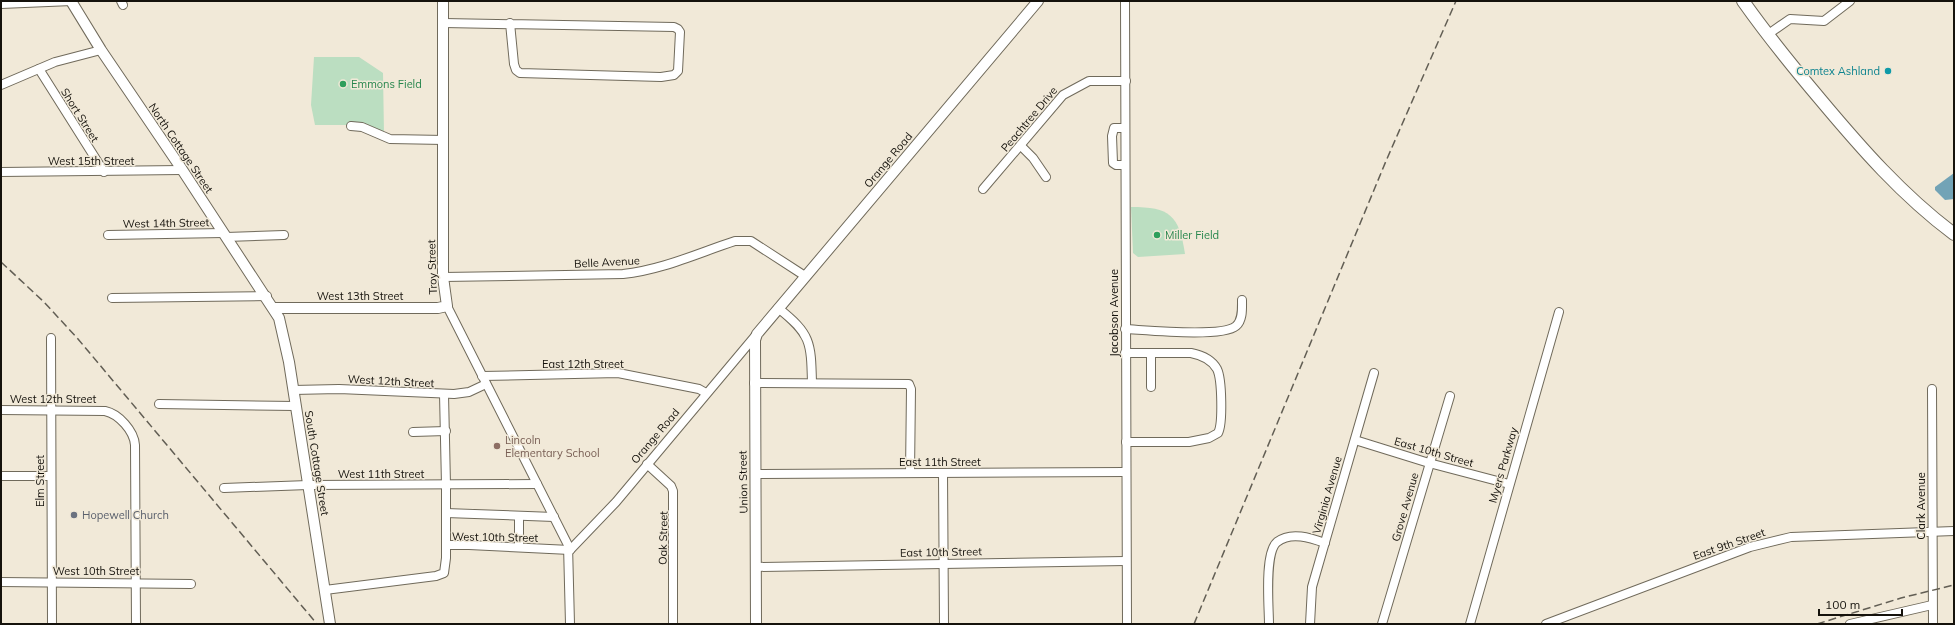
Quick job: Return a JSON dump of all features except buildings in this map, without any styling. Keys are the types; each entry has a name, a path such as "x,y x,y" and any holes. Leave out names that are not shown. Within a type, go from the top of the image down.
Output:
{"highway":[{"path":"1743,1 1767,35 1871,159 1905,193 1954,234"}],"main road":[{"name":"North Cottage Street","path":"71,1 101,50 274,308"},
{"name":"Troy Street","path":"443,1 443,277 447,306"},
{"name":"Orange Road","path":"756,337 778,308 1038,1"},
{"name":"West 13th Street","path":"274,308 438,308 447,306"},
{"name":"South Cottage Street","path":"274,308 282,326 330,624"},
{"name":"Union Street","path":"756,337 754,383 756,624"}],"street":[{"path":"1,4 71,1"},
{"name":"Jacobson Avenue","path":"1125,1 1126,81 1124,165 1126,561 1128,624"},
{"path":"1767,35 1790,19 1824,21 1850,1"},
{"path":"444,23 510,23 676,27 680,32 680,65 676,73 667,76 520,73 516,70 514,64 510,23"},
{"path":"1,85 39,69 101,50"},
{"name":"Short Street","path":"39,69 104,172"},
{"name":"Peachtree Drive","path":"983,189 1021,146 1057,100 1067,92 1089,81 1126,81"},
{"path":"351,126 362,127 390,139 444,140"},
{"path":"1124,128 1114,128 1112,136 1113,163 1116,165 1124,165"},
{"path":"1021,146 1033,158 1046,177"},
{"name":"West 15th Street","path":"1,172 182,170"},
{"name":"West 14th Street","path":"108,235 284,235"},
{"name":"Belle Avenue","path":"443,277 623,274 643,272 664,267 735,241 744,240 750,240 805,276"},
{"path":"112,298 267,296"},
{"path":"1125,330 1193,332 1227,330 1236,326 1240,319 1242,300"},
{"name":"Troy Street","path":"447,306 570,550"},
{"path":"778,308 799,325 808,339 811,350 812,383"},
{"name":"Myers Parkway","path":"1470,624 1559,312"},
{"name":"Orange Road","path":"570,550 616,502 706,393 756,337"},
{"name":"Elm Street","path":"51,338 52,624"},
{"path":"1125,353 1192,353 1211,361 1219,375 1220,429 1213,436 1194,441 1126,442"},
{"path":"1151,353 1151,387"},
{"name":"Virginia Avenue","path":"1310,624 1310,595 1374,373"},
{"name":"East 12th Street","path":"484,380 618,374 699,389 706,393"},
{"name":"West 12th Street","path":"293,390 339,389 444,394 463,393 484,380"},
{"path":"754,383 909,384 911,389 910,473"},
{"name":"Clark Avenue","path":"1932,389 1933,624"},
{"path":"444,394 446,431 446,545"},
{"name":"Grove Avenue","path":"1382,624 1450,396"},
{"path":"159,404 295,406"},
{"name":"West 12th Street","path":"1,410 99,410 112,413 130,432 135,445 136,582"},
{"path":"413,432 446,431"},
{"name":"East 10th Street","path":"1355,440 1429,463 1509,484"},
{"name":"Oak Street","path":"647,464 671,486 673,490 673,624"},
{"name":"East 11th Street","path":"755,474 1126,472"},
{"path":"943,473 944,624"},
{"path":"1,476 51,476"},
{"name":"West 11th Street","path":"224,488 308,485 537,484"},
{"path":"446,513 554,517"},
{"path":"519,516 519,548"},
{"name":"East 9th Street","path":"1546,624 1750,546 1773,540 1791,536 1954,531"},
{"path":"1269,624 1269,570 1272,550 1276,542 1285,538 1299,536 1325,543"},
{"name":"West 10th Street","path":"325,590 441,574 446,570 446,545 570,550"},
{"path":"570,550 570,624"},
{"name":"East 10th Street","path":"756,567 1126,561"},
{"name":"West 10th Street","path":"1,582 136,582 192,584"},
{"path":"136,582 136,624"},
{"path":"1850,624 1932,605"}],"green space":[{"name":"Emmons Field","path":"314,57 359,57 383,73 384,134 367,125 315,125 311,105"},
{"name":"Miller Field","path":"1131,207 1155,209 1170,216 1176,222 1180,230 1185,254 1138,257 1133,253"}],"water":[{"path":"1954,173 1954,199 1945,200 1935,190 1935,187"}],"railway":[{"path":"1194,624 1386,161 1456,1"},
{"path":"1,262 44,302 78,339 317,624"},
{"path":"1817,624 1901,598 1954,585"}],"place":[{"name":"Comtex Ashland","path":"1888,71"},
{"name":"Emmons Field","path":"343,84"},
{"name":"Miller Field","path":"1157,235"},
{"name":"Lincoln Elementary School","path":"497,446"},
{"name":"Hopewell Church","path":"74,515"}]}
